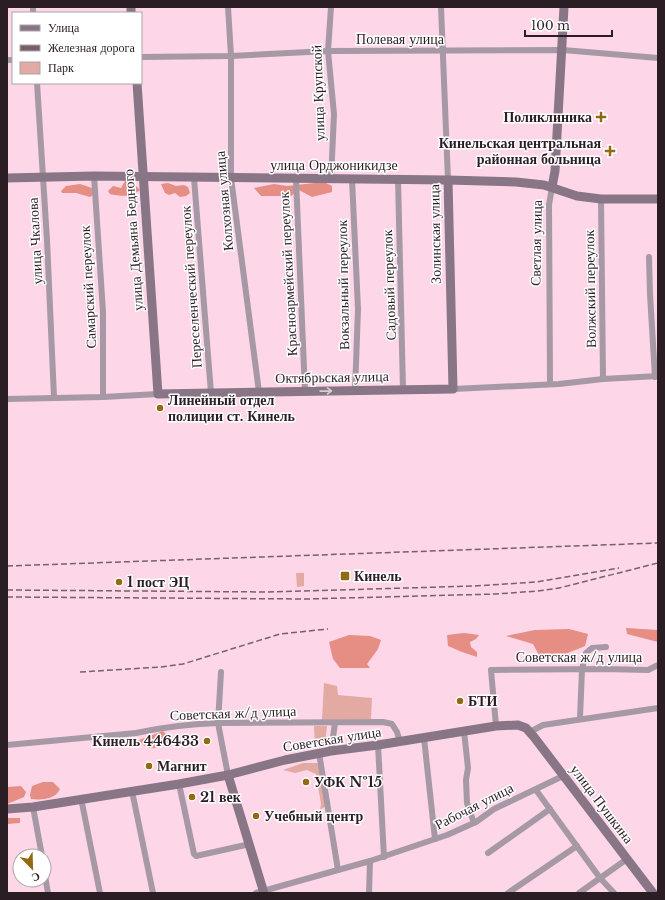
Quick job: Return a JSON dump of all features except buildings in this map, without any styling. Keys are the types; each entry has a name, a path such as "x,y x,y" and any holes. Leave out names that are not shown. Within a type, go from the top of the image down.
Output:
{"main road":[{"name":"Светлая улица","path":"552,187 555,170 563,50 564,7"},
{"name":"улица Демьяна Бедного","path":"137,84 142,177 158,394"},
{"name":"улица Орджоникидзе","path":"7,178 94,176 398,179 516,182 552,187 577,196 601,199 658,199"},
{"name":"Золинская улица","path":"448,180 453,389"},
{"name":"Октябрьская улица","path":"158,394 453,389"},
{"name":"Советская улица","path":"7,809 179,784 228,775 319,753 400,742 496,726 518,725 530,732"},
{"name":"улица Пушкина","path":"530,732 653,893"},
{"path":"228,775 250,844 261,892"}],"street":[{"name":"Колхозная улица","path":"228,7 231,56 231,178 259,392"},
{"name":"улица Крупской","path":"331,7 328,51 334,114 331,179"},
{"name":"Золинская улица","path":"441,7 448,180"},
{"name":"Полевая улица","path":"142,57 231,56 328,51 563,50 658,58"},
{"name":"улица Чкалова","path":"37,84 54,397"},
{"name":"Самарский переулок","path":"94,176 103,312 103,397"},
{"name":"Переселенческий переулок","path":"194,178 211,393"},
{"name":"Красноармейский переулок","path":"296,179 305,392"},
{"name":"Вокзальный переулок","path":"352,179 358,309 355,391"},
{"name":"Садовый переулок","path":"398,179 403,390"},
{"name":"Светлая улица","path":"550,383 549,205 552,187"},
{"name":"Волжский переулок","path":"601,199 603,379"},
{"path":"649,257 650,294 657,377"},
{"name":"Октябрьская улица","path":"453,389 550,383 559,384 603,379 657,377"},
{"name":"Октябрьская улица","path":"7,398 103,397 158,394"},
{"path":"580,718 582,669 586,653 592,648 606,647"},
{"name":"Советская ж/д улица","path":"496,726 491,670 648,670 658,665"},
{"path":"221,672 218,723 228,775"},
{"path":"530,732 543,725 580,718 658,708"},
{"name":"Советская ж/д улица","path":"7,745 136,733 194,724 218,723 383,722 392,724 397,732 400,742"},
{"path":"331,751 334,723"},
{"path":"464,731 468,768 466,780 467,803 474,823"},
{"path":"424,738 435,839"},
{"path":"378,745 384,857"},
{"path":"319,753 338,870"},
{"name":"Рабочая улица","path":"261,892 384,857 435,839 474,823 494,809 563,776"},
{"path":"179,784 194,854 196,856 250,844"},
{"path":"536,790 600,878 614,893"},
{"path":"132,791 153,893"},
{"path":"81,798 100,893"},
{"path":"33,806 41,848"},
{"path":"488,852 550,809"},
{"path":"508,893 577,846"},
{"path":"579,893 627,859"},
{"path":"369,893 370,861"}],"green space":[{"path":"296,573 304,573 304,586 297,587"},
{"path":"324,683 337,686 338,695 372,698 371,719 322,720"},
{"path":"314,726 327,726 325,744 315,745"},
{"path":"303,763 317,763 322,767 326,806 320,810 321,804 316,774 307,770 295,773 283,770"}],"shaded area":[{"path":"125,181 132,182 140,190 133,194 122,196 110,194 108,191 113,186 121,188"},
{"path":"324,182 332,186 332,192 312,197 299,190 291,196 261,196 254,188 274,184 287,186"},
{"path":"168,183 176,186 184,185 188,187 190,193 186,196 180,197 175,193 169,195 165,193 161,184"},
{"path":"80,184 92,188 94,194 90,197 76,193 62,193 61,191 66,186"},
{"path":"626,628 658,630 658,642 627,634"},
{"path":"569,629 588,634 585,646 553,659 540,657 533,644 506,636 535,630"},
{"path":"464,633 479,635 476,639 470,642 471,647 477,652 477,657 448,646 447,635"},
{"path":"349,635 370,636 381,640 378,649 367,664 370,668 340,668 333,659 329,642"},
{"path":"163,731 171,739 168,745 149,748 142,744 139,740"},
{"path":"43,782 53,782 60,789 58,793 43,799 31,799 30,795 32,786"},
{"path":"21,786 26,792 24,797 7,804 7,787"},
{"path":"7,818 20,818 20,823 7,824"}],"railway":[{"path":"7,566 658,543"},
{"path":"7,597 306,599 496,594 559,588 658,563"},
{"path":"7,590 267,592 475,586 536,582 619,568"},
{"path":"80,672 161,667 183,664 280,634 328,629"}],"place":[{"name":"Поликлиника","path":"601,117"},
{"name":"Кинельская центральная районная больница","path":"610,151"},
{"name":"Линейный отдел полиции ст. Кинель","path":"160,408"},
{"name":"Кинель","path":"345,576"},
{"name":"1 пост ЭЦ","path":"119,582"},
{"name":"БТИ","path":"460,701"},
{"name":"Кинель 446433","path":"207,741"},
{"name":"Магнит","path":"149,766"},
{"name":"УФК №15","path":"306,782"},
{"name":"21 век","path":"192,797"},
{"name":"Учебный центр","path":"256,816"}]}
